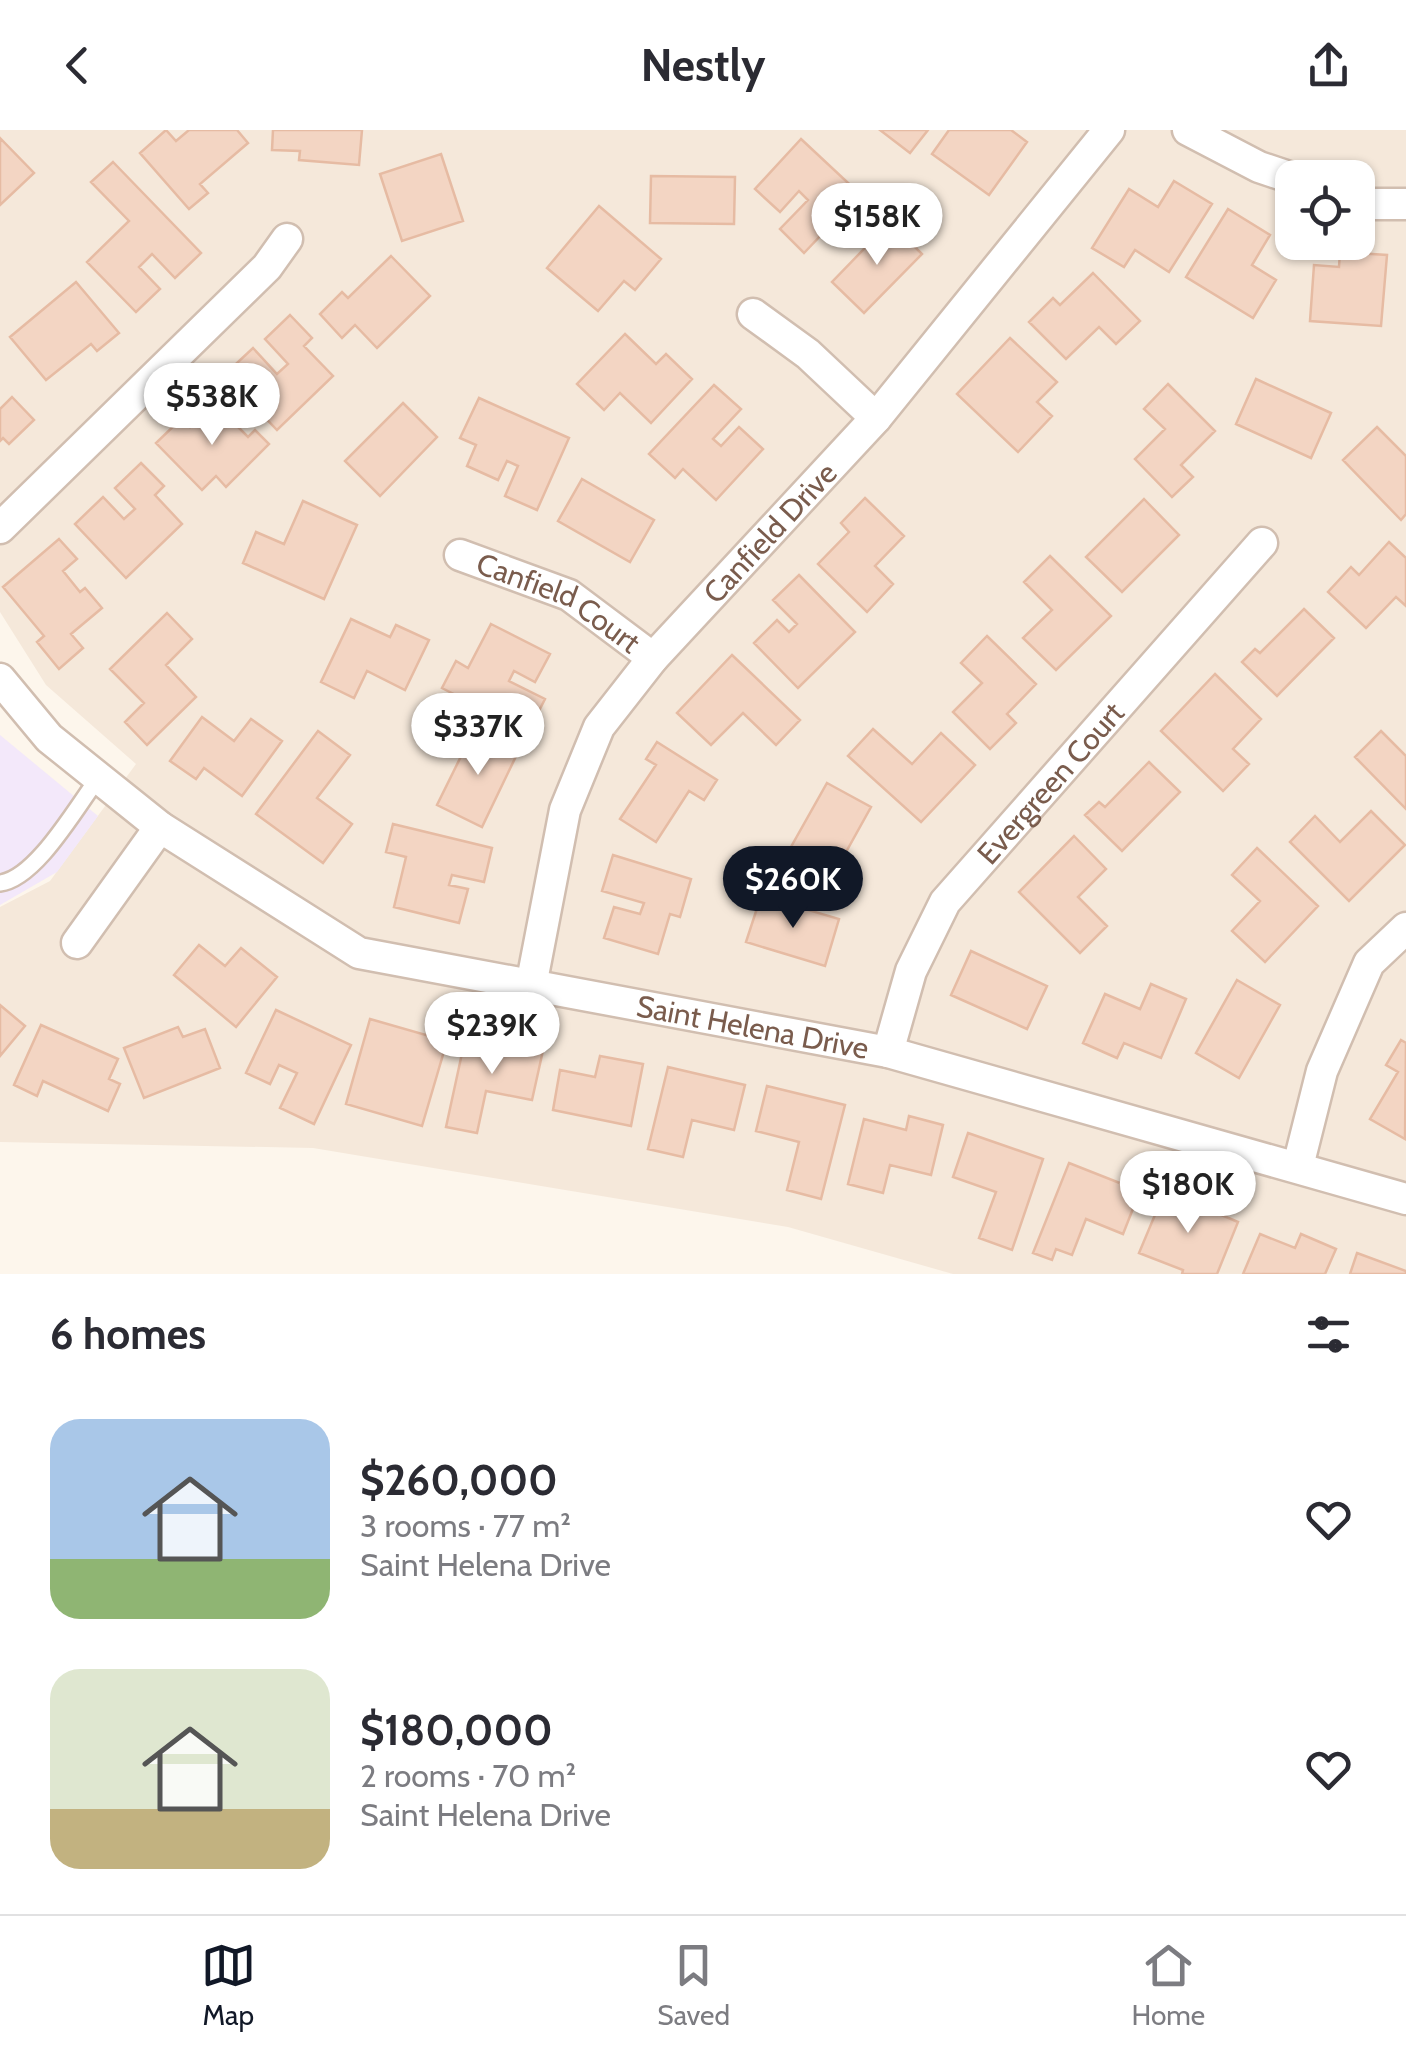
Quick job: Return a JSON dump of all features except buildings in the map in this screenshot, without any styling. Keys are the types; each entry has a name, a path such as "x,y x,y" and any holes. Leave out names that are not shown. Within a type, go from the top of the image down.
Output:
{"street":[{"name":"Canfield Drive","path":"531,986 565,810 599,727 653,658 876,418 1108,130"},
{"path":"1188,130 1275,172"},
{"path":"1375,204 1406,204"},
{"path":"0,528 268,267 287,239"},
{"path":"753,314 808,354 876,418"},
{"name":"Evergreen Court","path":"888,1052 911,971 945,902 1262,543"},
{"name":"Canfield Court","path":"460,555 569,595 653,658"},
{"name":"Saint Helena Drive","path":"0,678 50,738 160,827 359,953 888,1052 1406,1198"},
{"path":"77,943 160,827"},
{"path":"1298,1166 1322,1071 1369,964 1406,928"}],"lane":[{"path":"0,883 9,882 33,866 98,777"}],"shaded area":[{"path":"0,130 1406,130 1406,1274 953,1274 788,1227 313,1148 0,1142 0,907 50,881 136,764 46,685 0,612"},
{"path":"0,735 98,816 57,872 0,905"}]}
